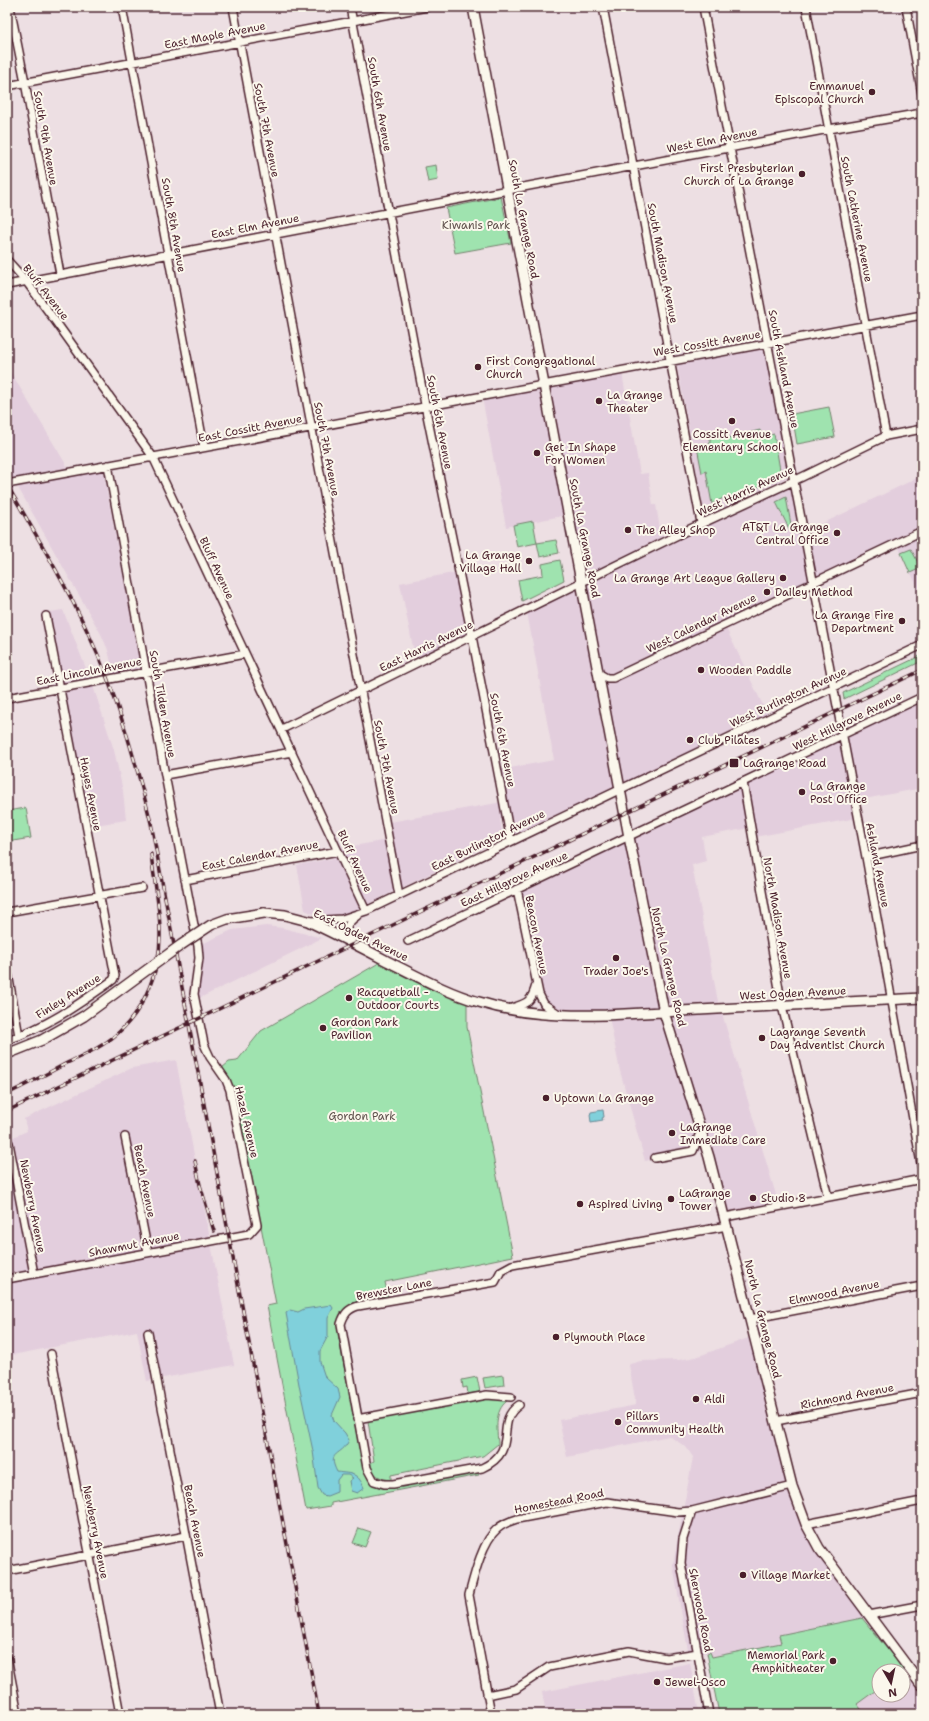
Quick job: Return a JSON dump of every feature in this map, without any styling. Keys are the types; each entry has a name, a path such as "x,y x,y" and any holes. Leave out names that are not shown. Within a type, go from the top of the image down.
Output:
{"main road":[{"name":"South La Grange Road","path":"473,7 629,837"},
{"name":"North La Grange Road","path":"629,837 664,1012 709,1157 792,1486"},
{"name":"East Ogden Avenue","path":"7,1054 42,1040 84,1016 181,945 211,925 227,919 264,913 285,915 308,921 442,988 479,1002 509,1009 560,1015 586,1016 664,1012"},
{"name":"West Ogden Avenue","path":"664,1012 922,998"},
{"path":"792,1486 807,1527 819,1548 922,1686"}],"street":[{"name":"South 9th Avenue","path":"10,7 60,274"},
{"name":"South 8th Avenue","path":"122,7 204,447"},
{"name":"South 7th Avenue","path":"233,7 399,895"},
{"name":"South 6th Avenue","path":"350,7 425,406 472,636 511,841"},
{"name":"East Maple Avenue","path":"7,86 427,7"},
{"name":"South Madison Avenue","path":"603,7 701,523"},
{"name":"South Ashland Avenue","path":"704,7 842,735"},
{"name":"South Catherine Avenue","path":"806,7 886,436"},
{"path":"906,7 922,94"},
{"name":"West Elm Avenue","path":"507,190 829,129 922,113"},
{"name":"East Elm Avenue","path":"7,285 507,190"},
{"name":"Bluff Avenue","path":"7,260 26,281 153,457 245,654 282,729 366,911"},
{"name":"West Cossitt Avenue","path":"544,385 922,315"},
{"name":"East Cossitt Avenue","path":"7,484 544,385"},
{"name":"West Harris Avenue","path":"581,583 701,523 794,481 886,436 922,429"},
{"name":"South Tilden Avenue","path":"108,465 198,946"},
{"name":"West Calendar Avenue","path":"598,673 607,678 613,678 922,531"},
{"name":"East Harris Avenue","path":"282,729 581,583"},
{"name":"Hayes Avenue","path":"46,616 115,976"},
{"name":"West Burlington Avenue","path":"620,789 922,645"},
{"name":"East Lincoln Avenue","path":"7,698 245,654"},
{"name":"West Hillgrove Avenue","path":"629,837 922,697"},
{"name":"Ashland Avenue","path":"842,735 866,857 922,1169"},
{"path":"165,775 292,752"},
{"name":"North Madison Avenue","path":"743,782 782,1006 828,1197"},
{"name":"East Burlington Avenue","path":"349,941 345,933 346,926 351,920 366,911 620,789"},
{"name":"East Hillgrove Avenue","path":"408,941 629,837"},
{"path":"866,857 922,845"},
{"name":"East Calendar Avenue","path":"185,880 338,851"},
{"path":"7,912 142,888"},
{"name":"Beacon Avenue","path":"517,889 536,985 544,1003 560,1015"},
{"name":"East Burlington Avenue","path":"308,921 342,919 366,911"},
{"name":"Hazel Avenue","path":"198,946 199,958 194,989 197,1010 206,1050 226,1080 232,1095 256,1221"},
{"path":"7,968 19,1036"},
{"name":"Finley Avenue","path":"7,1040 37,1028 73,1008 113,980 115,976"},
{"name":"Beacon Avenue","path":"509,1009 529,1002 532,999 536,985"},
{"path":"655,1158 694,1151 700,1127"},
{"name":"Beach Avenue","path":"125,1137 148,1252"},
{"name":"Newberry Avenue","path":"9,1143 34,1274"},
{"path":"726,1222 828,1197 922,1179"},
{"name":"Shawmut Avenue","path":"7,1280 249,1234 255,1228 256,1221"},
{"name":"Brewster Lane","path":"519,1405 510,1412 507,1418 506,1443 502,1452 491,1464 482,1468 393,1484 384,1484 374,1480 369,1475 367,1468 357,1419 341,1324 344,1316 350,1309 358,1306 495,1282 501,1271 512,1265 726,1222"},
{"name":"Elmwood Avenue","path":"750,1319 922,1286"},
{"name":"Beach Avenue","path":"148,1333 220,1714"},
{"name":"Newberry Avenue","path":"51,1354 120,1714"},
{"name":"Richmond Avenue","path":"776,1421 922,1393"},
{"path":"357,1419 487,1395 511,1397"},
{"name":"Homestead Road","path":"491,1714 469,1595 487,1542 503,1524 517,1519 607,1502 678,1512 692,1512 792,1486"},
{"path":"807,1527 922,1501"},
{"name":"Sherwood Road","path":"692,1512 683,1539 681,1563 709,1714"},
{"path":"7,1571 186,1536"},
{"path":"869,1616 922,1605"},
{"path":"487,1695 516,1689 549,1667 615,1654 634,1651 666,1658 698,1654"},
{"path":"7,1657 18,1714"}],"shaded area":[{"name":"Cossitt Avenue Elementary School","path":"764,349 788,477 705,516 677,364"},
{"path":"7,366 73,476 103,470 141,670 114,675 108,650 101,634 7,468"},
{"path":"622,373 640,474 648,473 653,505 656,505 662,541 582,581 545,386"},
{"path":"542,387 567,515 506,527 482,397"},
{"path":"917,478 922,489 922,527 814,579 807,531"},
{"path":"793,481 811,581 606,679 599,673 583,584"},
{"path":"922,532 922,588 919,590 897,544"},
{"path":"458,572 470,635 416,662 400,583"},
{"path":"579,587 617,787 512,838 499,770 554,760 527,612"},
{"path":"63,610 94,689 114,750 123,791 126,820 90,826 50,612"},
{"path":"725,626 768,716 622,785 603,685"},
{"path":"922,700 922,788 859,800 847,737"},
{"path":"841,738 857,818 754,837 744,784"},
{"path":"741,788 749,828 702,837 706,861 692,865 719,1007 665,1008 631,838"},
{"path":"503,802 506,818 500,819 503,838 344,916 318,916 305,910 297,865 335,858 342,848 393,839 390,822"},
{"path":"628,839 662,1009 559,1013 547,1005 539,994 518,890"},
{"path":"266,926 283,928 322,938 196,1000 203,965 202,944 232,930"},
{"path":"721,1010 779,1205 726,1215 667,1013"},
{"path":"663,1014 703,1150 645,1161 620,1071 609,1017"},
{"path":"176,1060 234,1365 147,1381 137,1331 7,1356 7,1140 27,1131 24,1119 132,1068"},
{"path":"754,1336 804,1525 868,1617 780,1635 781,1643 711,1657 710,1652 689,1656 673,1565 693,1457 686,1447 669,1436 567,1457 559,1420 636,1405 630,1364 641,1361 679,1360 696,1357"},
{"name":"Jewel-Osco","path":"690,1663 699,1714 546,1714 542,1692"},
{"path":"911,1673 922,1688 922,1714 865,1714 857,1704 871,1694 871,1703 911,1703"}],"green space":[{"path":"436,165 438,180 428,182 425,167"},
{"name":"Kiwanis Park","path":"501,197 511,243 455,253 446,208"},
{"path":"829,407 835,437 797,444 792,414"},
{"path":"760,430 761,437 774,434 781,476 729,501 727,496 712,504 706,471 702,473 697,447 710,444 710,438 727,435 728,438"},
{"path":"786,497 792,530 790,531 776,502"},
{"path":"533,521 537,543 517,547 513,525"},
{"path":"556,540 559,553 540,557 537,543"},
{"path":"911,549 921,568 910,573 901,553"},
{"path":"560,560 564,580 522,601 518,580 543,575 542,564"},
{"path":"922,655 922,661 844,699 843,693"},
{"path":"26,808 31,838 7,842 7,811"},
{"name":"Gordon Park","path":"384,960 467,999 467,1027 513,1256 385,1282 388,1296 352,1303 346,1307 339,1322 338,1334 363,1467 370,1479 376,1485 389,1488 478,1472 479,1475 331,1503 331,1506 306,1510 267,1306 276,1304 237,1102 233,1086 222,1068 229,1062 237,1061 261,1031"},
{"path":"503,1375 504,1385 485,1388 483,1378"},
{"path":"477,1377 480,1392 468,1394 467,1387 463,1388 462,1380"},
{"path":"499,1398 507,1401 503,1405 498,1415 498,1444 483,1456 391,1475 391,1480 377,1476 372,1471 370,1463 374,1461 368,1421 486,1399"},
{"path":"359,1528 371,1532 365,1547 353,1543"},
{"path":"862,1618 899,1663 871,1663 871,1694 857,1704 865,1714 719,1714 707,1653 710,1652 712,1657 781,1643 779,1635"}],"water":[{"path":"603,1110 603,1120 591,1122 591,1112"},
{"path":"331,1305 333,1308 328,1318 328,1336 320,1351 320,1362 325,1377 338,1389 340,1397 332,1415 334,1421 349,1440 343,1449 336,1454 333,1460 337,1472 357,1476 364,1488 357,1493 351,1491 349,1481 353,1478 348,1475 341,1475 337,1480 337,1492 327,1496 322,1495 318,1488 313,1451 286,1313 290,1310 298,1312 304,1309"}],"railway":[{"path":"7,485 60,578 80,616 99,658 117,704 151,823 319,1714"},
{"path":"7,1111 922,670"},
{"path":"7,1094 101,1046 118,1033 136,1012 150,987 158,960 160,946 159,912 151,854"},
{"path":"195,1161 200,1185 214,1231"}],"place":[{"name":"Emmanuel Episcopal Church","path":"872,92"},
{"name":"First Presbyterian Church of La Grange","path":"802,174"},
{"name":"First Congregational Church","path":"478,367"},
{"name":"La Grange Theater","path":"599,401"},
{"name":"Cossitt Avenue Elementary School","path":"732,421"},
{"name":"Get In Shape For Women","path":"537,453"},
{"name":"The Alley Shop","path":"628,530"},
{"name":"AT&T La Grange Central Office","path":"837,533"},
{"name":"La Grange Village Hall","path":"529,561"},
{"name":"La Grange Art League Gallery","path":"783,578"},
{"name":"Dailey Method","path":"767,592"},
{"name":"La Grange Fire Department","path":"902,621"},
{"name":"Wooden Paddle","path":"701,670"},
{"name":"Club Pilates","path":"690,740"},
{"name":"LaGrange Road","path":"734,763"},
{"name":"La Grange Post Office","path":"802,792"},
{"name":"Trader Joe's","path":"616,958"},
{"name":"Racquetball - Outdoor Courts","path":"349,998"},
{"name":"Gordon Park Pavilion","path":"323,1028"},
{"name":"Lagrange Seventh Day Adventist Church","path":"762,1038"},
{"name":"Uptown La Grange","path":"546,1098"},
{"name":"LaGrange Immediate Care","path":"672,1133"},
{"name":"Studio 8","path":"753,1198"},
{"name":"LaGrange Tower","path":"671,1199"},
{"name":"Aspired Living","path":"580,1204"},
{"name":"Plymouth Place","path":"556,1337"},
{"name":"Aldi","path":"696,1399"},
{"name":"Pillars Community Health","path":"618,1422"},
{"name":"Village Market","path":"743,1575"},
{"name":"Memorial Park Amphitheater","path":"833,1661"},
{"name":"Jewel-Osco","path":"657,1682"}]}
